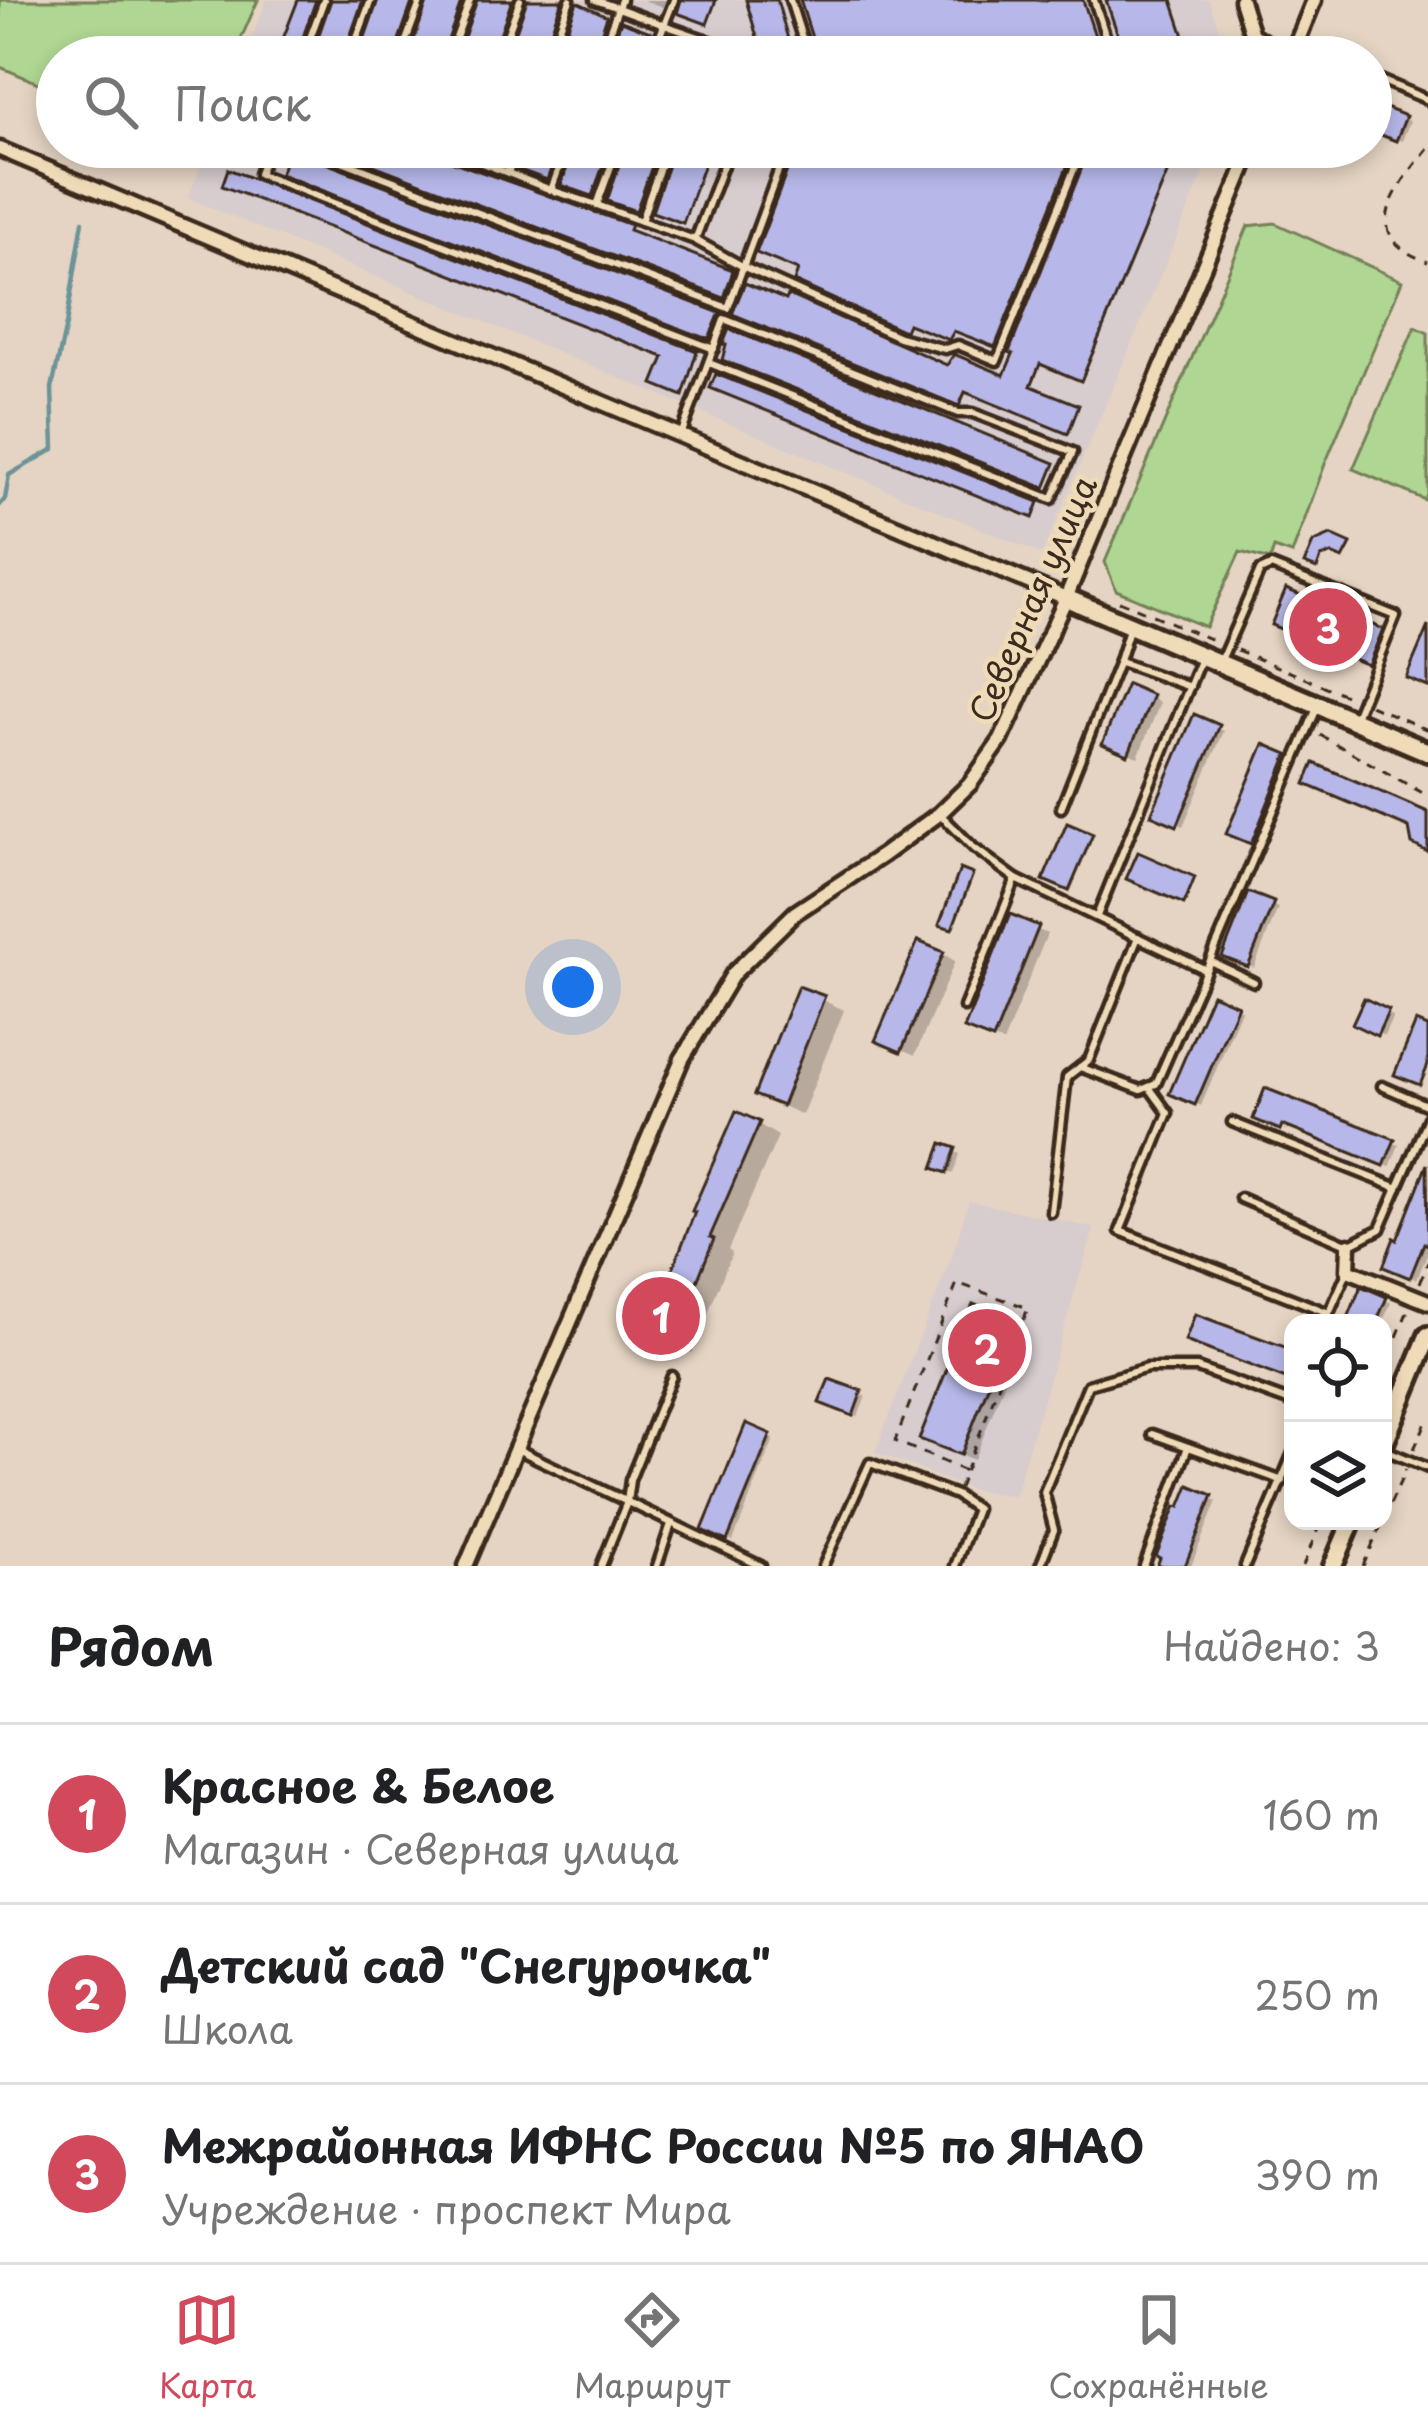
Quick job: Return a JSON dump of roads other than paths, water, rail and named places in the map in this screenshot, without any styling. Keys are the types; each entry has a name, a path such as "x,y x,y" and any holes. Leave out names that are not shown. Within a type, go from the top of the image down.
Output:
{"street":[{"path":"1241,0 1253,36"},
{"path":"1300,36 1314,0"},
{"path":"1252,33 1255,36"},
{"path":"0,149 36,164"},
{"path":"45,168 1130,626 1216,655 1428,752"},
{"name":"Северная улица","path":"466,1566 682,1059 733,974 794,913 939,814 970,784 1001,740 1066,598 1244,168"},
{"path":"1349,1245 1348,1270 1428,1303"},
{"path":"1392,1423 1428,1336"},
{"path":"1333,1566 1348,1530"}],"lane":[{"path":"311,36 324,0"},
{"path":"357,36 370,0"},
{"path":"408,36 421,0"},
{"path":"457,36 470,0"},
{"path":"507,36 520,0"},
{"path":"557,36 570,0"},
{"path":"595,0 619,4 696,36"},
{"path":"660,36 674,0"},
{"path":"790,0 801,36"},
{"path":"1094,0 1105,36"},
{"path":"608,36 619,4"},
{"path":"1392,85 1428,100"},
{"path":"261,168 259,175 714,349"},
{"path":"360,168 728,308"},
{"path":"498,168 695,240 899,337 945,349 958,345 997,362 1075,168"},
{"path":"508,173 510,168"},
{"path":"551,190 559,168"},
{"path":"596,205 610,168"},
{"path":"640,221 659,168"},
{"path":"695,240 722,168"},
{"path":"681,435 779,168"},
{"path":"709,364 1052,499 1072,452 973,413 958,413 724,319"},
{"path":"1097,916 1190,687 1216,655 1260,571 1270,566 1396,616 1354,721"},
{"path":"1061,808 1130,626"},
{"path":"1119,661 1190,687"},
{"path":"1080,1067 1142,1090 1156,1084 1318,705"},
{"path":"939,814 1016,879 1138,937 1254,982"},
{"path":"964,1007 1016,879"},
{"path":"1051,1212 1066,1077 1089,1060 1138,937"},
{"path":"1149,1087 1168,1113 1120,1231 1329,1313 1348,1270"},
{"path":"1382,1087 1428,1106"},
{"path":"1240,1198 1349,1245 1380,1229 1428,1118"},
{"path":"1232,1122 1398,1188"},
{"path":"1040,1566 1054,1530 1044,1492 1088,1385 1147,1368 1197,1368 1284,1399"},
{"path":"602,1566 672,1376"},
{"path":"1152,1434 1283,1481 1245,1566"},
{"path":"1144,1566 1188,1447"},
{"path":"1392,1447 1428,1468"},
{"path":"516,1448 761,1566"},
{"path":"823,1566 870,1463 956,1495 976,1509 956,1566"},
{"path":"657,1566 671,1523"}],"waterway":[{"path":"0,505 9,475 54,449 52,388 83,221"}],"place":[{"name":"Межрайонная ИФНС России №5 по ЯНАО","path":"1328,627"},
{"name":"Красное & Белое","path":"661,1316"},
{"name":"Детский сад \"Снегурочка\"","path":"987,1348"}]}
